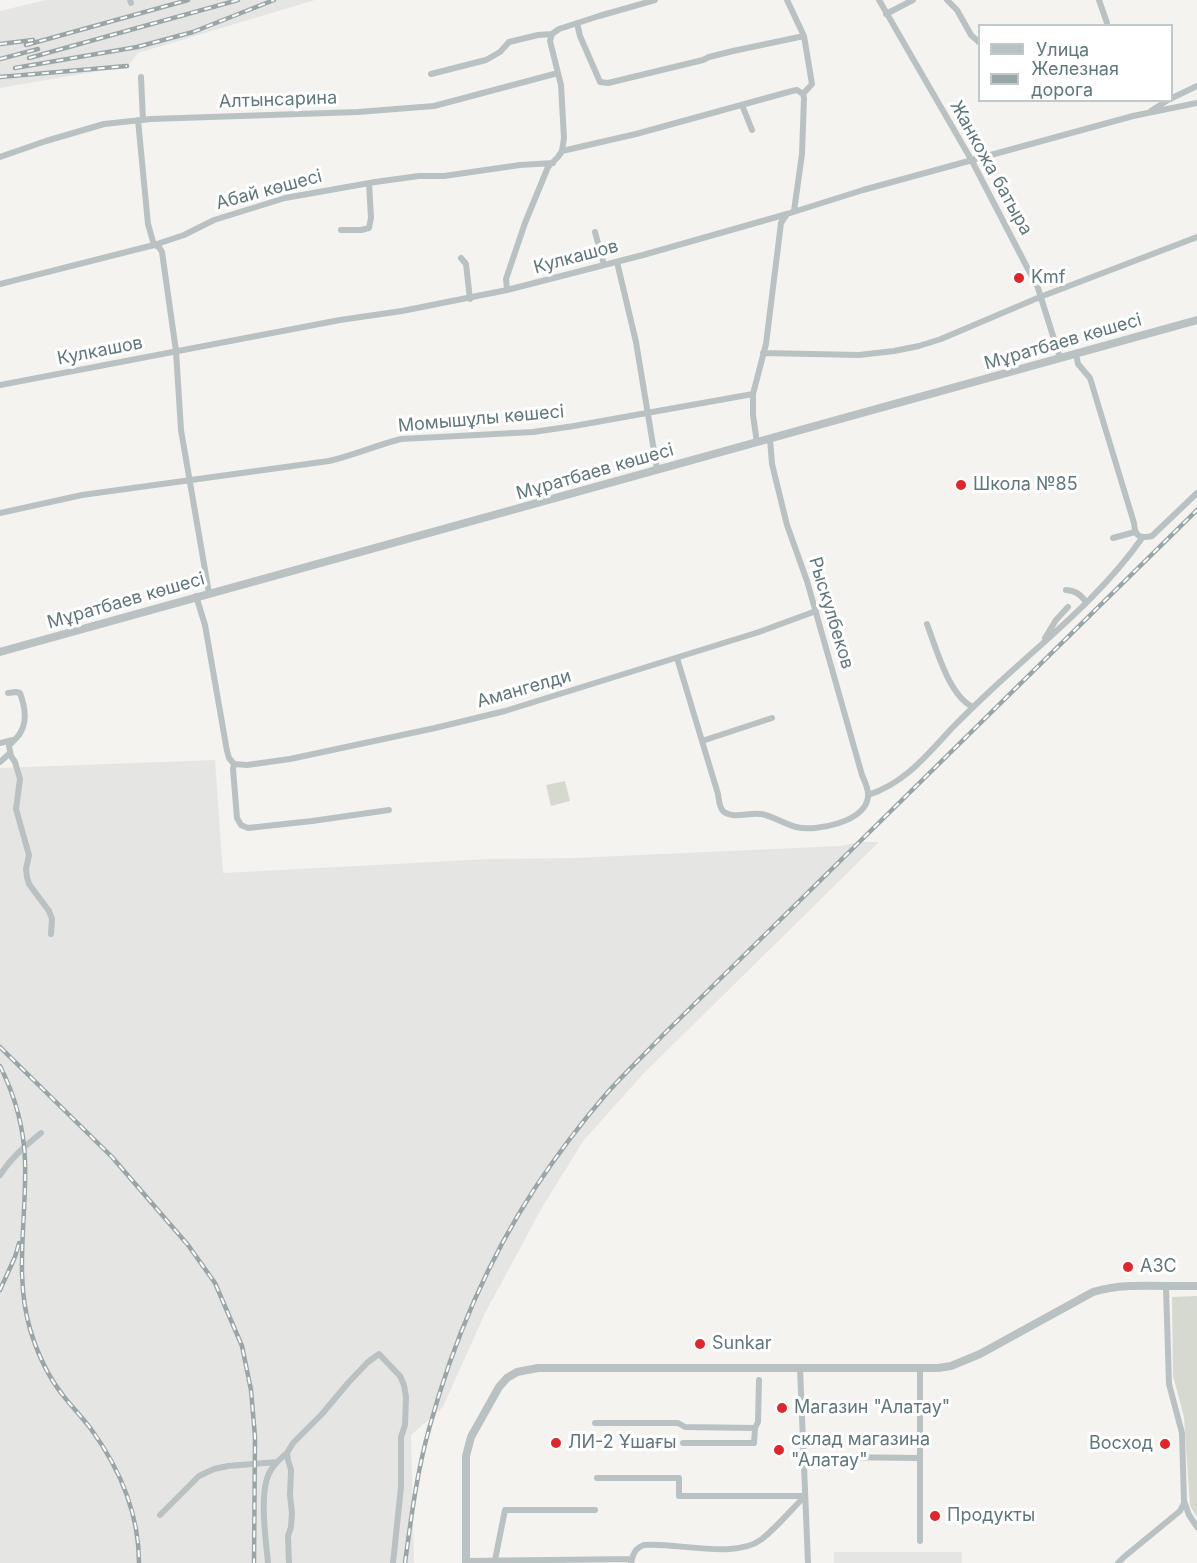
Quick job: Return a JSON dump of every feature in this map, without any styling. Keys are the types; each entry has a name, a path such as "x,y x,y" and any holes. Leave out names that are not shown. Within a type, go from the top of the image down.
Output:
{"street":[{"path":"432,74 486,60 500,52 509,42 552,34 577,23 655,0"},
{"path":"787,0 804,36 812,84 803,94"},
{"name":"Жанкожа батыра","path":"879,0 972,161 1029,271 1036,285 1060,358"},
{"path":"886,14 914,0"},
{"path":"947,0 957,10 971,35 978,41"},
{"path":"1099,0 1107,23"},
{"path":"577,23 580,36 600,82 608,83 733,51 804,36"},
{"path":"507,291 506,279 511,261 539,188 548,167 562,151 564,138 561,85 550,41 552,34"},
{"name":"Алтынсарина","path":"0,156 104,124 141,120 358,112 434,106 558,73"},
{"path":"141,77 141,120 148,224 154,244 162,252 176,351 181,430 209,593"},
{"path":"1173,98 1197,86"},
{"path":"562,151 636,134 792,91 797,90 803,94 802,154 790,213 782,223 764,353 753,394 757,443"},
{"name":"Кулкашов","path":"1148,112 1164,102"},
{"name":"Кулкашов","path":"0,385 340,320 507,291 604,266 862,190 1148,112 1197,103"},
{"path":"742,105 752,130"},
{"name":"Абай көшесі","path":"0,284 184,235 214,219 285,198 419,176 458,174 552,163"},
{"path":"341,230 369,228 371,218 369,183"},
{"path":"595,232 604,266"},
{"path":"764,353 859,355 919,346 1197,237"},
{"path":"461,258 466,264 470,299"},
{"path":"617,262 636,342 657,469"},
{"name":"Мұратбаев көшесі","path":"0,652 1197,320"},
{"path":"1076,354 1078,364 1090,378 1135,532 1143,538"},
{"name":"Момышұлы көшесі","path":"0,513 82,495 329,460 350,456 383,443 401,439 533,432 753,394"},
{"name":"Рыскулбеков","path":"770,439 772,464 787,525 807,581 868,795"},
{"path":"677,658 724,812 733,815 763,814 804,828 841,822 860,813 866,804 868,795 891,784 921,762 973,707 1086,602 1128,559 1143,538 1156,533 1197,493"},
{"path":"1113,538 1135,532"},
{"path":"1066,590 1075,591 1086,602"},
{"path":"196,596 205,625 227,751 234,764 238,822 248,828 267,827 389,810"},
{"path":"1044,642 1047,633 1068,607"},
{"name":"Амангелди","path":"234,764 247,765 290,759 505,711 759,632 816,611"},
{"path":"927,624 940,662 958,695 973,707"},
{"path":"9,693 20,693 26,711 20,733 9,746 20,779 15,809 29,855 26,869 29,884 49,911 52,919 51,934"},
{"path":"702,741 772,718"},
{"path":"0,743 13,740"},
{"path":"0,762 10,753"},
{"path":"0,1175 8,1162 41,1133"},
{"path":"805,1496 762,1539 750,1546 718,1549 644,1545 638,1547 633,1553 631,1561 495,1560 466,1562 468,1446 499,1386 517,1372 538,1368 939,1368 963,1362 1093,1292 1111,1288 1197,1286"},
{"path":"1166,1287 1168,1384 1182,1433 1184,1501 1188,1515 1197,1527"},
{"path":"268,1563 264,1492 269,1472 348,1383 379,1354 400,1377 406,1397 405,1425 401,1437 401,1487 393,1563"},
{"path":"920,1367 920,1541"},
{"path":"800,1368 808,1563"},
{"path":"683,1443 754,1443 755,1428 758,1422 759,1380"},
{"path":"595,1423 678,1423 685,1427 755,1428"},
{"path":"287,1453 291,1470 292,1513 288,1536 289,1563"},
{"path":"835,1458 920,1458"},
{"path":"160,1515 199,1476 214,1469 277,1462"},
{"path":"597,1478 679,1478 679,1496 805,1496"},
{"path":"1118,1563 1180,1511 1184,1501"},
{"path":"495,1560 505,1510 595,1510"}],"shaded area":[{"path":"46,0 315,0 138,53 128,66 0,88 0,11"},
{"path":"215,760 223,873 489,859 573,858 840,846 859,842 879,842 644,1073 584,1140 544,1204 485,1313 443,1407 411,1435 414,1563 0,1563 0,768"},
{"path":"565,781 570,801 551,806 546,785"},
{"path":"1197,1296 1197,1517 1190,1506 1184,1417 1173,1376 1172,1297"},
{"path":"834,1552 962,1552 962,1563 834,1563"}],"railway":[{"path":"26,45 188,0"},
{"path":"29,58 238,0"},
{"path":"15,68 137,47 193,32 274,0"},
{"path":"0,44 33,40"},
{"path":"0,59 38,49"},
{"path":"0,77 127,66"},
{"path":"405,1563 425,1445 438,1397 460,1335 502,1244 535,1188 570,1139 607,1093 664,1034 1197,510"},
{"path":"0,1047 112,1157 188,1245 215,1283 242,1346 251,1390 255,1437 254,1563"},
{"path":"0,1066 18,1112 23,1136 25,1182 22,1266 25,1308 30,1329 39,1355 52,1379 91,1429 119,1476 136,1527 139,1563"},
{"path":"0,1290 19,1243"}],"place":[{"name":"Kmf","path":"1019,278"},
{"name":"Школа №85","path":"961,485"},
{"name":"АЗС","path":"1128,1267"},
{"name":"Sunkar","path":"700,1344"},
{"name":"Магазин \"Алатау\"","path":"782,1408"},
{"name":"ЛИ-2 Ұшағы","path":"556,1443"},
{"name":"Восход","path":"1165,1444"},
{"name":"склад магазина \"Алатау\"","path":"779,1450"},
{"name":"Продукты","path":"935,1516"}]}
